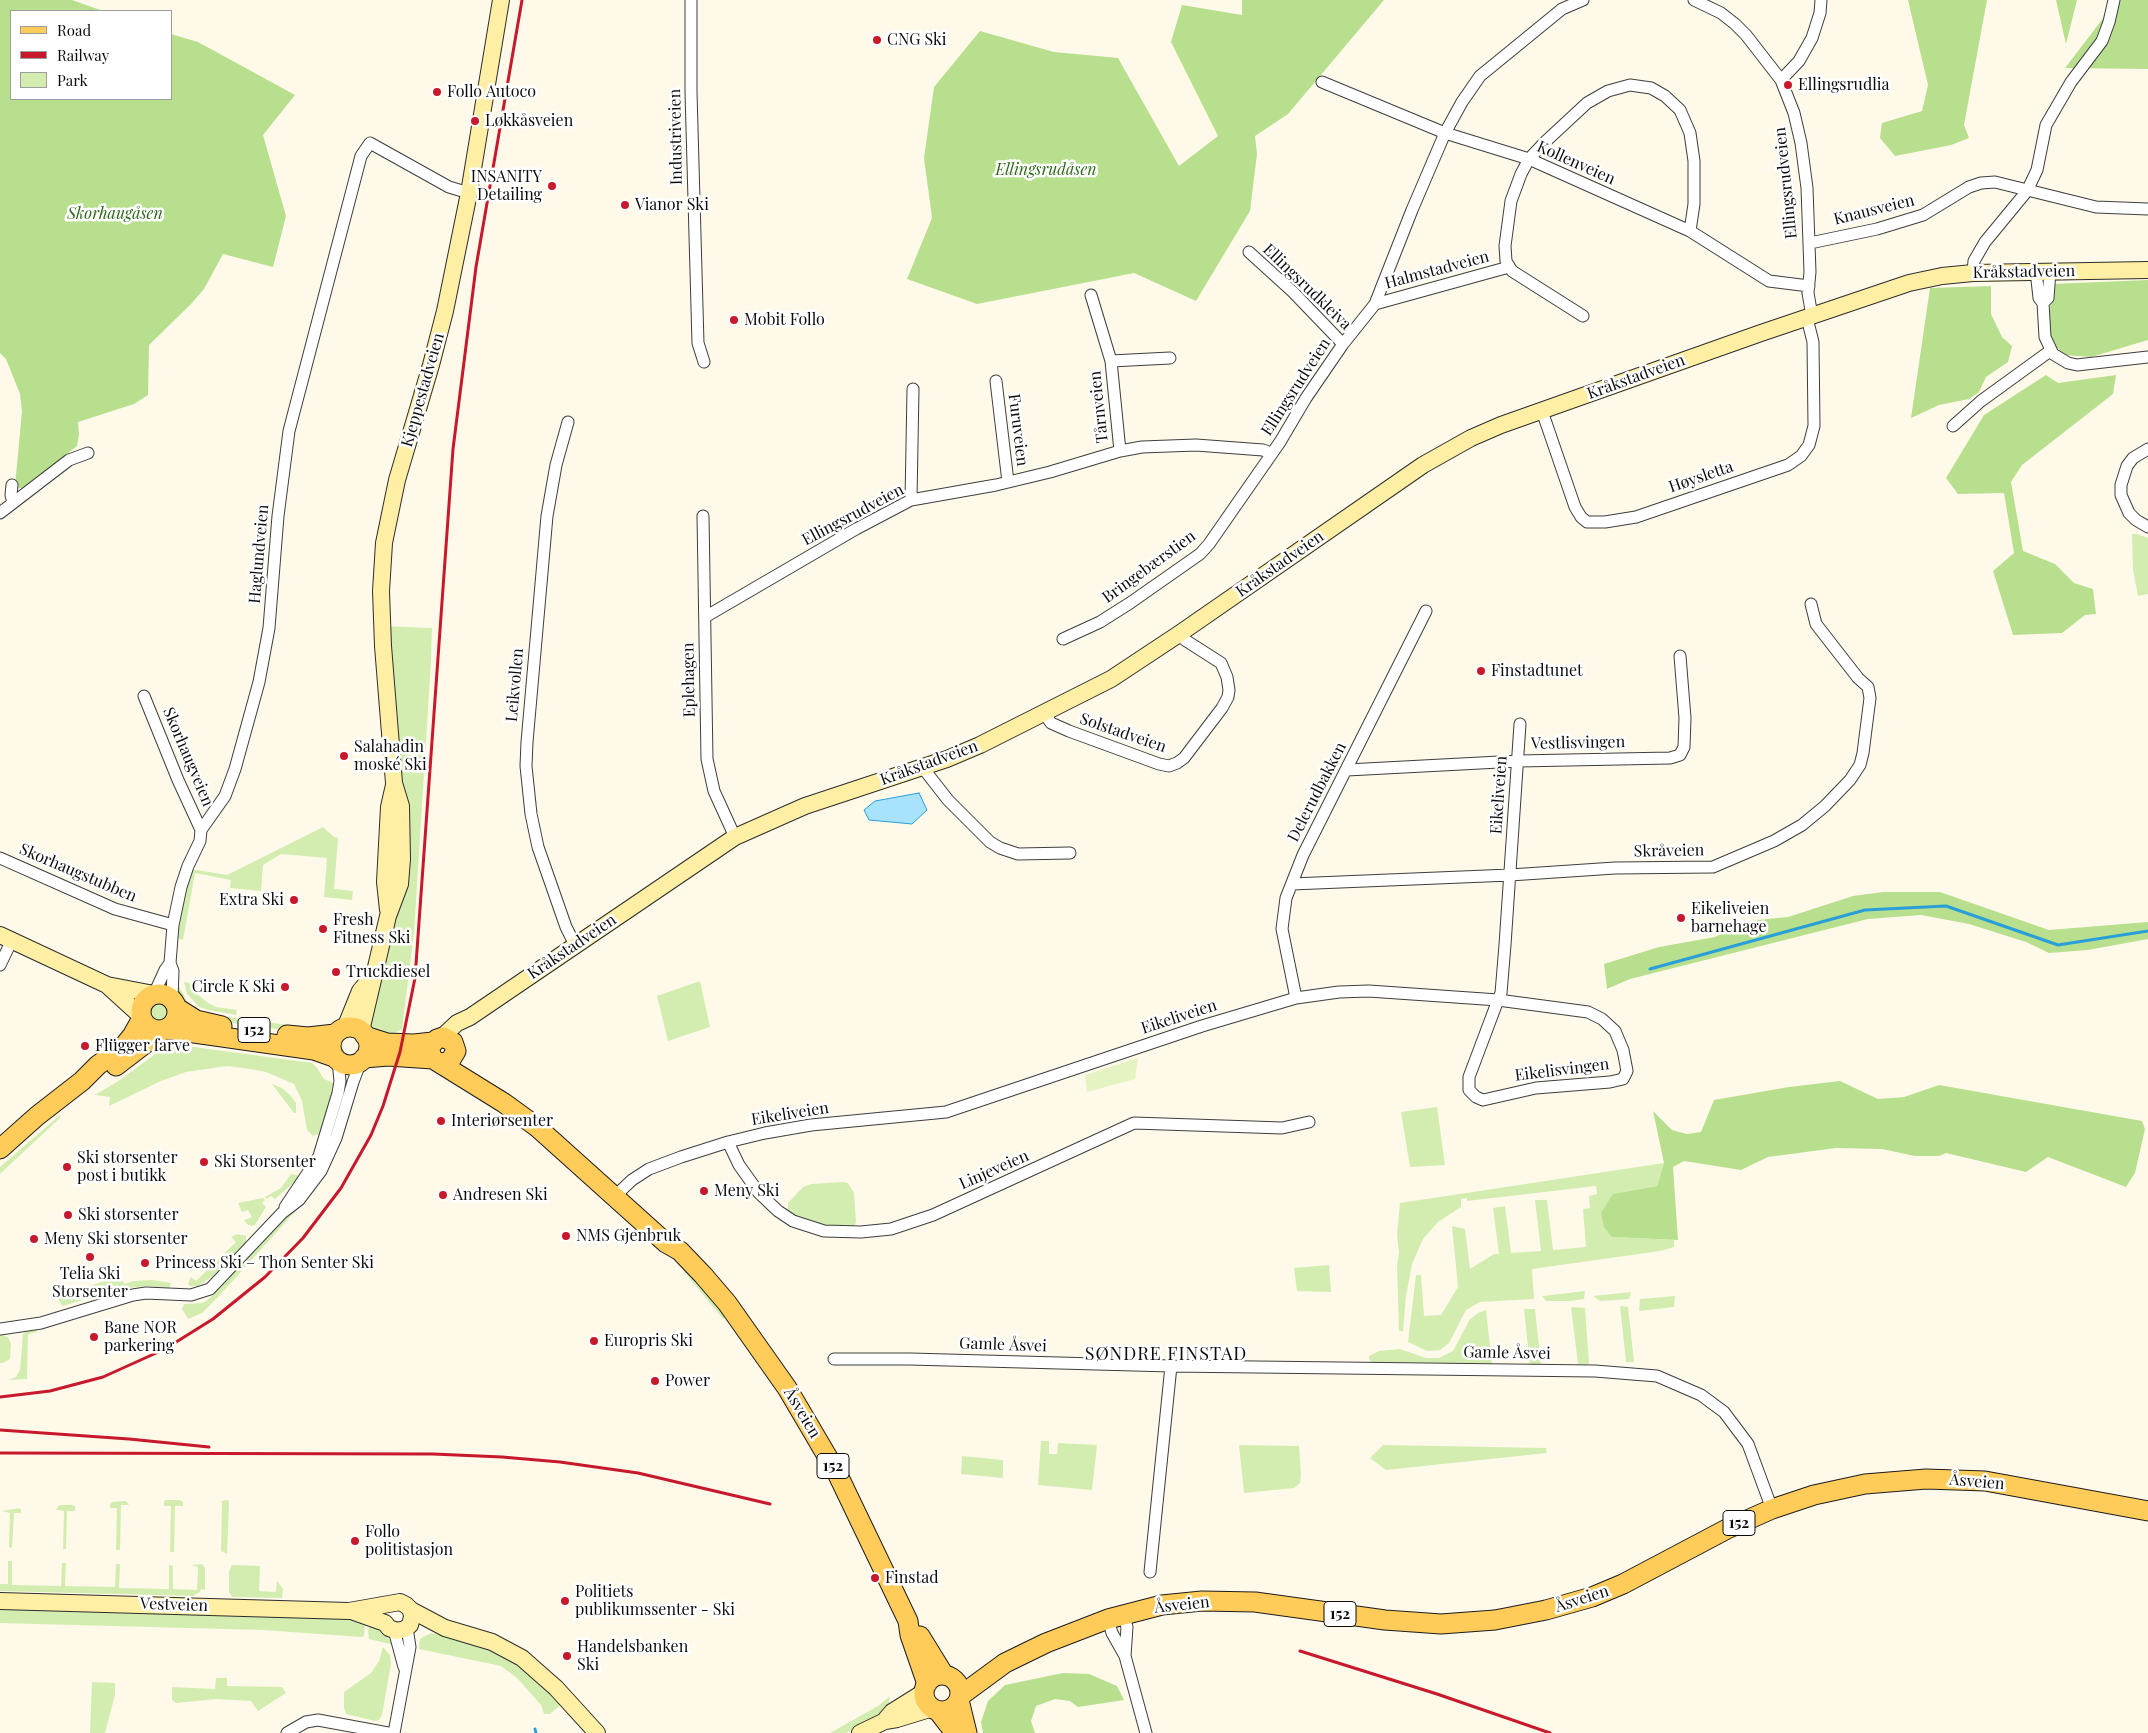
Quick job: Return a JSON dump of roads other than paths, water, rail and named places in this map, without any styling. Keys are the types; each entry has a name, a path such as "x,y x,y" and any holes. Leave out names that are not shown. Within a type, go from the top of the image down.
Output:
{"main road":[{"name":"Kjeppestadveien","path":"352,1032 372,988 388,916 385,882 389,807 394,783 382,626 381,591 384,543 397,480 441,329 469,193 501,0"},
{"name":"Kråkstadveien","path":"443,1050 470,1017 735,838 805,806 923,768 980,745 1111,678 1179,634 1433,458 1482,433 1910,283 1942,276 1973,273 2148,270"},
{"path":"6,938 107,985 163,994 175,1003 177,1018 164,1030 112,1069 82,1081"},
{"path":"107,985 153,1029 164,1030"},
{"path":"0,1150 41,1112 82,1081 98,1064 128,1041 142,1017 143,1003 154,994"},
{"name":"152","path":"175,1003 196,1020 215,1025 301,1036 352,1032 388,1042 414,1044 443,1050"},
{"name":"152","path":"164,1030 314,1050 348,1065 363,1059 443,1050"},
{"path":"336,1059 331,1045 352,1032 369,1047 363,1059"},
{"name":"Åsveien","path":"443,1050 460,1060 473,1074 538,1115 592,1158 619,1192 671,1237 680,1251 703,1274 727,1303 757,1343 799,1407 841,1482 908,1621 948,1677 1004,1663 1046,1643 1115,1617 1168,1605 1222,1601 1268,1603 1406,1622 1452,1624 1513,1617 1560,1607 1607,1591 1644,1574 1727,1529 1772,1509 1814,1495 1865,1484 1942,1479 1985,1481 2020,1486 2096,1503 2148,1511"},
{"name":"Vestveien","path":"0,1601 349,1611 388,1606 400,1602 406,1605 401,1624"},
{"path":"388,1606 384,1614 401,1624"},
{"name":"Vestveien","path":"349,1611 401,1624 446,1628 492,1642 522,1658 556,1688 596,1733"},
{"name":"Åsveien","path":"908,1621 910,1635 930,1699 955,1733"},
{"name":"Åsveien","path":"960,1698 1004,1663"},
{"path":"930,1699 935,1676 948,1677 960,1688 960,1698 967,1733"},
{"path":"860,1733 885,1721 892,1712 930,1699 950,1710 960,1698"}],"street":[{"name":"Industriveien","path":"691,0 691,92 698,343 704,362"},
{"name":"Ellingsrudveien","path":"705,616 856,529 912,500 1008,482 1050,472 1120,451 1142,447 1196,445 1263,450 1271,453 1343,344 1375,304 1445,133 1462,102 1480,76 1561,4 1583,0"},
{"name":"Ellingsrudveien","path":"1694,0 1721,13 1735,24 1781,80 1794,113 1801,143 1807,188 1810,242 1809,317"},
{"path":"1781,80 1799,61 1812,38 1820,13 1821,0"},
{"path":"1973,273 1974,261 1985,242 2027,192 2037,170 2046,125 2072,82 2102,41 2114,0"},
{"name":"Kollenveien","path":"1322,82 1445,133 1530,159 1690,231 1765,280 1777,284 1809,286"},
{"name":"Halmstadveien","path":"1583,316 1522,279 1509,267 1505,246 1511,201 1521,174 1530,159 1558,129 1587,103 1608,91 1630,85 1651,88 1665,96 1680,110 1690,133 1694,161 1694,195 1690,231"},
{"name":"Haglundveien","path":"175,1003 173,972 170,963 173,925 188,866 200,841 201,830 225,796 235,769 259,682 269,628 278,516 289,431 361,156 370,142 450,186 469,193"},
{"name":"Knausveien","path":"1810,242 1877,229 1923,215 1969,187 1995,182 2027,192 2096,207 2148,209"},
{"name":"Ellingsrudkleiva","path":"1249,252 1293,292 1343,344"},
{"name":"Halmstadveien","path":"1375,304 1509,267"},
{"path":"2043,271 2048,298 2043,303 2045,337 2050,351 2060,359 2077,365 2148,357"},
{"name":"Tårnveien","path":"1091,295 1111,360 1120,451"},
{"name":"Høysletta","path":"1542,411 1578,512 1584,520 1598,522 1636,517 1788,464 1801,456 1809,445 1814,426 1813,342 1809,317"},
{"path":"1953,426 1981,401 2050,351"},
{"name":"Tårnveien","path":"1111,360 1170,358"},
{"name":"Furuveien","path":"996,381 1008,482"},
{"path":"912,500 913,388"},
{"name":"Leikvollen","path":"568,422 556,465 547,516 526,742 526,766 531,814 538,847 574,946"},
{"path":"2148,449 2133,458 2127,466 2121,485 2121,495 2129,513 2148,527"},
{"path":"0,513 69,460 88,453"},
{"name":"Bringebærstien","path":"1063,639 1112,614 1200,554 1209,544 1271,453"},
{"path":"12,485 11,495 13,503"},
{"name":"Eplehagen","path":"703,516 707,759 714,791 735,838"},
{"name":"Skråveien","path":"1292,884 1510,875 1616,868 1712,866 1774,841 1802,824 1825,806 1850,780 1860,765 1865,744 1870,698 1868,687 1858,678 1816,624 1811,604"},
{"name":"Delerudbakken","path":"1296,998 1282,929 1286,898 1303,855 1426,611"},
{"name":"Solstadveien","path":"1044,713 1048,720 1056,726 1159,764 1169,766 1178,763 1184,758 1222,708 1230,690 1227,677 1220,663 1179,634"},
{"name":"Vestlisvingen","path":"1346,770 1518,761 1670,758 1680,755 1684,747 1685,718 1680,656"},
{"name":"Skorhaugveien","path":"144,696 178,780 201,830"},
{"name":"Eikeliveien","path":"619,1192 632,1180 656,1166 728,1142 765,1133 811,1126 946,1112 1202,1026 1296,998 1339,992 1369,991 1498,1000 1510,875 1520,724"},
{"path":"923,768 948,800 990,842 1000,848 1018,854 1070,853"},
{"name":"Skorhaugstubben","path":"0,858 115,909 173,925"},
{"path":"0,965 6,938"},
{"name":"Haglundveien","path":"154,994 170,963"},
{"name":"Eikelisvingen","path":"1498,1000 1588,1012 1602,1019 1616,1031 1628,1071 1623,1079 1610,1082 1536,1088 1482,1100 1476,1097 1469,1090 1469,1077 1498,1000"},
{"path":"282,1213 319,1156 338,1093 340,1081 336,1059"},
{"path":"0,1329 41,1324 133,1295 201,1293 210,1289 282,1213 299,1200 322,1171 336,1138 353,1082 363,1059"},
{"name":"Linjeveien","path":"728,1142 739,1164 760,1193 778,1211 793,1221 824,1231 861,1232 890,1229 933,1215 1134,1123 1282,1128 1309,1122"},
{"name":"Gamle Åsvei","path":"834,1360 910,1359 1171,1366 1595,1370 1621,1371 1657,1376 1701,1395 1729,1418 1748,1444 1772,1509"},
{"path":"1150,1572 1171,1366"},
{"path":"1115,1617 1126,1627 1125,1656"},
{"path":"1115,1617 1112,1633 1125,1656 1146,1733"},
{"path":"394,1733 405,1672 401,1624"},
{"path":"287,1733 310,1721 329,1728 388,1733"}],"water":[{"path":"919,793 927,810 912,824 869,820 864,810 875,801"}],"waterway":[{"path":"1650,969 1865,910 1946,906 2058,945 2148,931"},
{"path":"535,1729 536,1733"}],"railway":[{"path":"0,1397 50,1391 103,1377 165,1349 213,1319 265,1277 303,1238 341,1188 371,1135 383,1106 400,1052 415,978 453,449 476,267 522,0"},
{"path":"0,1430 209,1447"},
{"path":"0,1453 433,1454 502,1457 560,1462 638,1473 770,1504"},
{"path":"1300,1651 1437,1694 1550,1733"}],"place":[{"name":"CNG Ski","path":"877,40"},
{"name":"Ellingsrudlia","path":"1788,85"},
{"name":"Follo Autoco","path":"437,92"},
{"name":"Løkkåsveien","path":"475,121"},
{"name":"INSANITY Detailing","path":"552,186"},
{"name":"Vianor Ski","path":"625,205"},
{"name":"Mobit Follo","path":"734,320"},
{"name":"Finstadtunet","path":"1481,671"},
{"name":"Salahadin moské Ski","path":"344,756"},
{"name":"Extra Ski","path":"294,900"},
{"name":"Eikeliveien barnehage","path":"1681,918"},
{"name":"Fresh Fitness Ski","path":"323,929"},
{"name":"Truckdiesel","path":"336,972"},
{"name":"Circle K Ski","path":"285,987"},
{"name":"Flügger farve","path":"85,1046"},
{"name":"Interiørsenter","path":"441,1121"},
{"name":"Ski Storsenter","path":"204,1162"},
{"name":"Ski storsenter post i butikk","path":"67,1167"},
{"name":"Meny Ski","path":"704,1191"},
{"name":"Andresen Ski","path":"443,1195"},
{"name":"Ski storsenter","path":"68,1215"},
{"name":"NMS Gjenbruk","path":"566,1236"},
{"name":"Meny Ski storsenter","path":"34,1239"},
{"name":"Telia Ski Storsenter","path":"90,1257"},
{"name":"Princess Ski – Thon Senter Ski","path":"145,1263"},
{"name":"Bane NOR parkering","path":"94,1337"},
{"name":"Europris Ski","path":"594,1341"},
{"name":"Power","path":"655,1381"},
{"name":"Follo politistasjon","path":"355,1541"},
{"name":"Finstad","path":"875,1578"},
{"name":"Politiets publikumssenter - Ski","path":"565,1601"},
{"name":"Handelsbanken Ski","path":"567,1656"}],"district":[{"name":"SØNDRE FINSTAD","path":"1166,1354"}],"park label":[{"name":"Ellingsrudåsen","path":"1046,170"},
{"name":"Skorhaugåsen","path":"115,214"}]}
